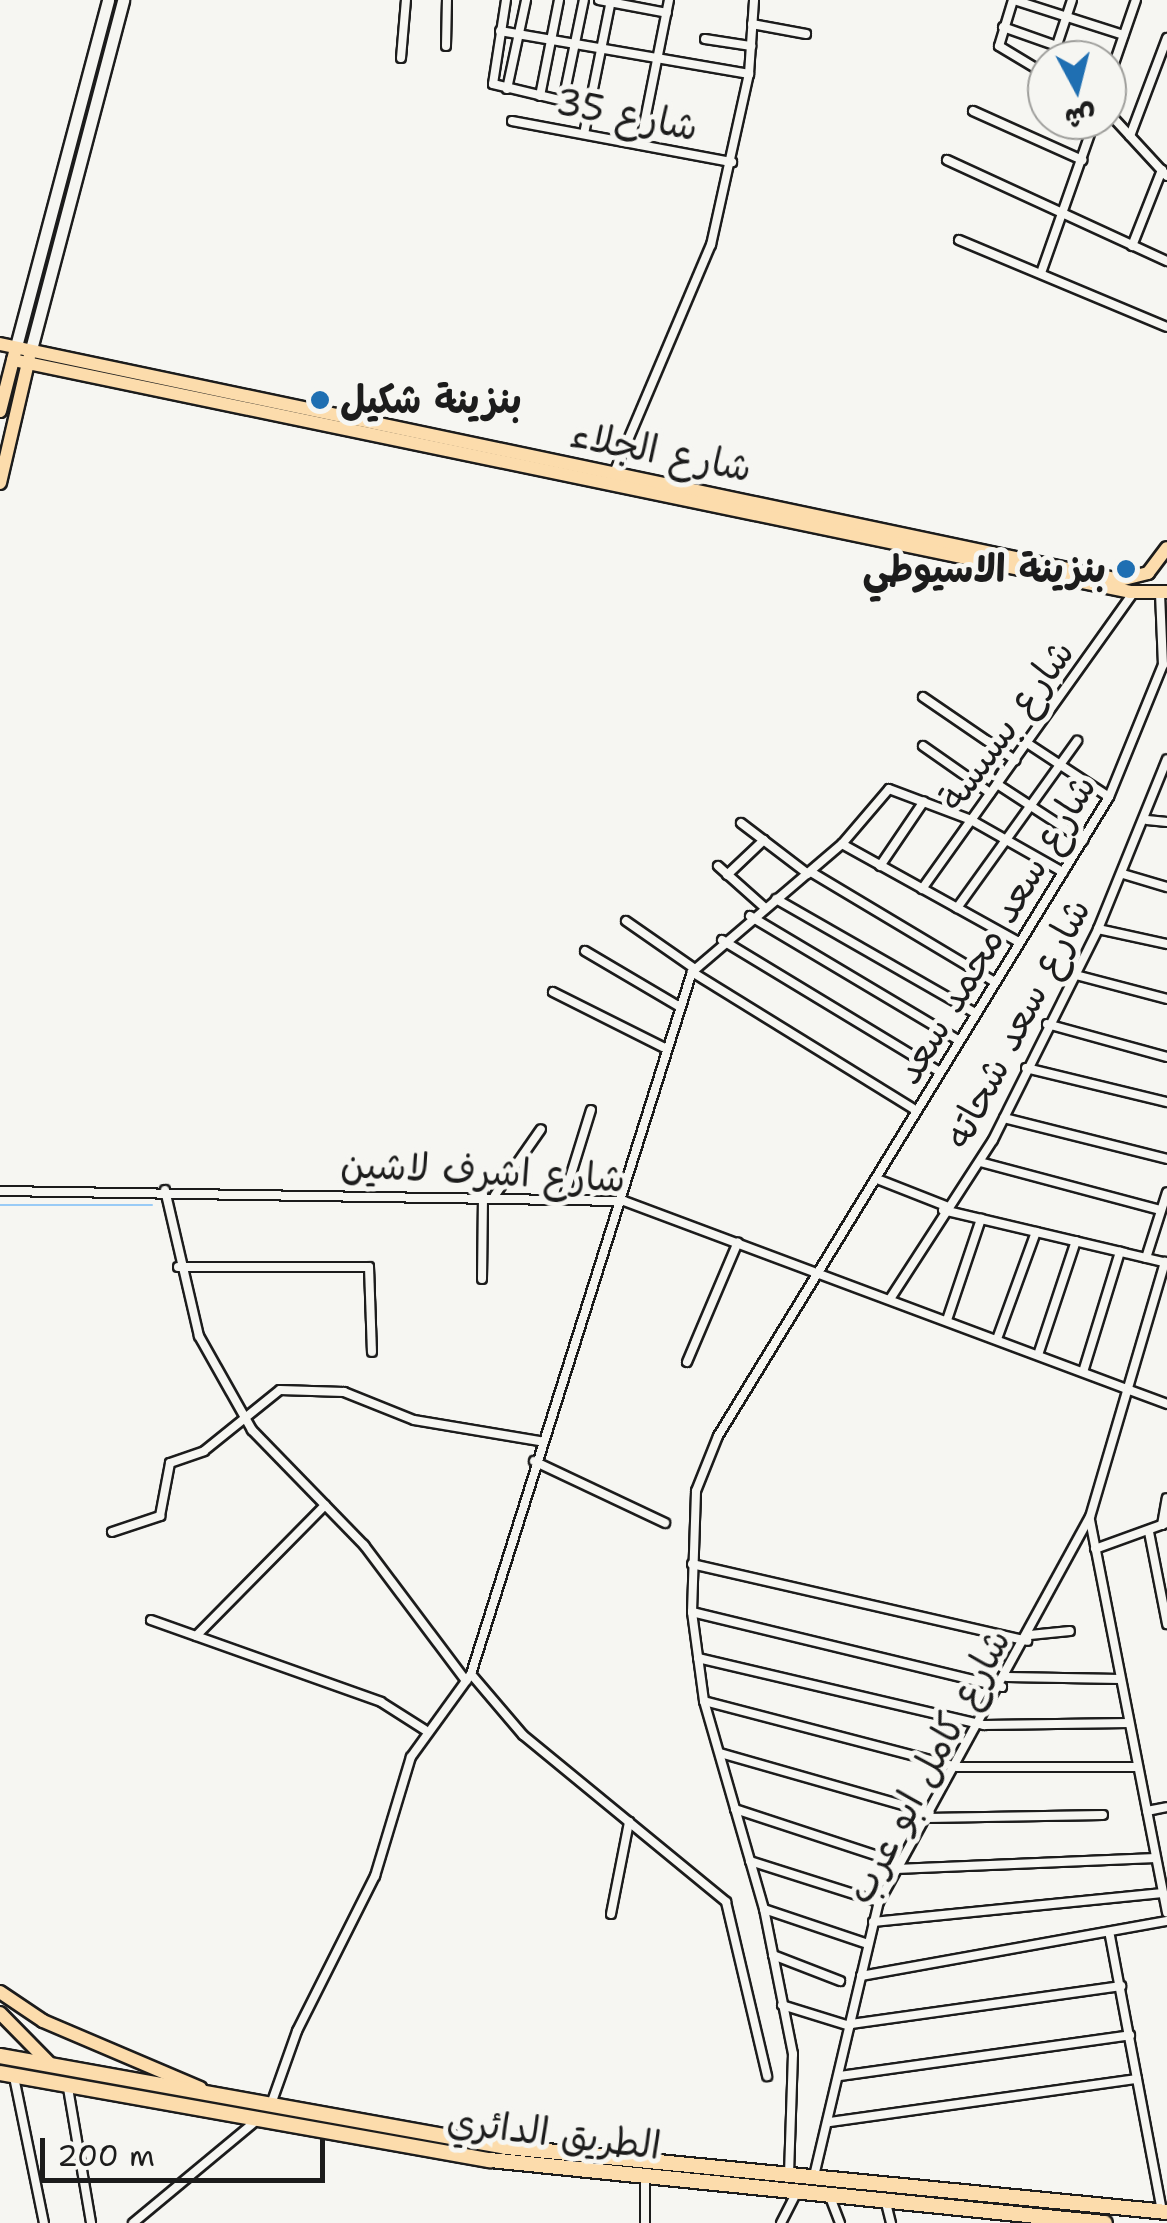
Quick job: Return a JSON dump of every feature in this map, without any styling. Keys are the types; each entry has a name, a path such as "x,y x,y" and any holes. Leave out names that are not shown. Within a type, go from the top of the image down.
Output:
{"highway":[{"name":"الطريق الدائري","path":"0,2056 645,2171"},
{"name":"الطريق الدائري","path":"7,2075 256,2121 792,2186 830,2197 1105,2223"},
{"name":"الطريق الدائري","path":"792,2186 812,2181 1164,2212"},
{"path":"1016,2198 1016,2214"}],"main road":[{"path":"0,344 14,355 0,410"},
{"name":"شارع الجلاء","path":"14,355 614,473 1134,592 1164,592"},
{"path":"0,482 29,358"},
{"path":"0,374 5,390"},
{"name":"شارع الجلاء","path":"256,403 1120,580 1148,573 1167,551"},
{"name":"الطريق الدائري","path":"0,1992 43,2020 225,2099"},
{"path":"0,2013 52,2066"}],"street":[{"path":"14,355 108,0"},
{"path":"29,358 123,0"},
{"path":"401,58 406,0"},
{"path":"446,46 447,0"},
{"path":"506,0 491,77 507,89 589,107"},
{"path":"507,89 526,0"},
{"path":"540,96 559,0"},
{"path":"562,101 584,0"},
{"path":"599,0 667,13"},
{"path":"640,145 670,0"},
{"path":"614,473 697,285 732,162 749,74 754,0"},
{"path":"1027,64 1001,49 1014,0 1124,35"},
{"path":"1059,40 1072,0"},
{"path":"1122,40 1136,0"},
{"path":"584,134 611,1"},
{"path":"752,24 806,34"},
{"path":"1004,27 1040,40"},
{"path":"500,31 658,62 749,74"},
{"path":"1130,136 1167,38"},
{"path":"705,39 751,46"},
{"path":"94,50 109,54"},
{"path":"973,110 1082,160"},
{"name":"شارع 35","path":"512,121 732,162"},
{"path":"1127,133 1164,172 1132,246"},
{"path":"1041,273 1088,140"},
{"path":"947,160 1167,261"},
{"path":"959,240 1167,327"},
{"name":"شارع بسيسة","path":"922,890 1134,592"},
{"name":"شارع سعد محمد سعد","path":"792,2186 795,2102 782,2005 764,1910 704,1702 692,1612 692,1564 702,1470 821,1277 958,1040 1109,797 1166,653 1164,592"},
{"path":"923,697 1015,760"},
{"path":"957,908 1077,741"},
{"path":"1027,743 1109,797"},
{"path":"923,746 990,794"},
{"name":"شارع سعد شحاته","path":"890,1299 944,1208 980,1162 1004,1118 1123,874 1147,820 1167,759"},
{"path":"998,784 1083,840"},
{"path":"270,2107 296,2031 375,1876 425,1730 468,1677 540,1441 624,1201 664,1047 693,970 750,916 810,873 842,844 886,790 971,820 1063,872"},
{"path":"880,866 924,801"},
{"path":"1147,820 1167,822"},
{"path":"741,823 810,873 995,982"},
{"path":"727,876 764,840"},
{"path":"842,844 1019,942"},
{"path":"718,866 764,907"},
{"path":"1123,874 1167,886"},
{"path":"776,899 975,1014"},
{"path":"750,916 958,1040"},
{"path":"626,921 693,970 917,1111"},
{"path":"1098,929 1167,944"},
{"path":"722,940 940,1072"},
{"path":"585,950 680,1008"},
{"path":"1072,974 1167,999"},
{"path":"553,992 664,1047"},
{"path":"1047,1024 1167,1056"},
{"path":"1026,1068 1167,1102"},
{"path":"564,1197 590,1110"},
{"path":"1004,1118 1167,1159"},
{"path":"495,1195 541,1129"},
{"path":"980,1162 1162,1210"},
{"path":"878,1180 981,1219 1166,1263"},
{"name":"شارع اشرف لاشين","path":"0,1190 495,1195 624,1201 1167,1404"},
{"path":"165,1190 178,1266 199,1336 271,1458 325,1505 468,1677 524,1735 726,1902 767,2076"},
{"path":"1146,1258 1167,1192"},
{"path":"482,1195 482,1280"},
{"path":"947,1320 981,1219"},
{"path":"997,1338 1036,1232"},
{"path":"1038,1355 1076,1241"},
{"path":"687,1362 738,1242"},
{"path":"1083,1372 1120,1252"},
{"name":"شارع كامل ابو عرب","path":"812,2181 830,2122 878,1902 984,1725 1090,1518 1133,1391 1166,1263"},
{"path":"178,1266 369,1267 372,1352"},
{"path":"112,1532 160,1516 163,1470 204,1451 243,1414 280,1390 308,1388 388,1402 414,1420 540,1441"},
{"path":"534,1461 665,1523"},
{"path":"1095,1549 1164,1524 1167,1498"},
{"path":"196,1636 325,1505"},
{"path":"1090,1518 1167,1913"},
{"path":"1149,1532 1167,1624"},
{"path":"692,1564 1028,1638 1070,1631"},
{"path":"692,1612 1002,1687"},
{"path":"151,1620 381,1702 425,1730"},
{"path":"698,1658 984,1725 1129,1723"},
{"path":"1007,1678 1120,1679"},
{"path":"704,1702 958,1766 1138,1767"},
{"path":"720,1753 928,1815 1103,1815"},
{"path":"1147,1811 1167,1807"},
{"path":"735,1809 897,1866 1156,1858"},
{"path":"610,1914 629,1822"},
{"path":"750,1862 878,1902"},
{"path":"873,1922 1163,1893"},
{"path":"764,1910 868,1944"},
{"path":"861,1976 1110,1936 1167,1921"},
{"path":"1110,1936 1164,2212"},
{"path":"773,1955 840,1981"},
{"path":"782,2005 851,2025 1121,1986"},
{"path":"840,2076 1130,2035"},
{"path":"7,2075 44,2223"},
{"path":"830,2122 1137,2079"},
{"path":"68,2088 91,2223"},
{"path":"133,2223 256,2121"},
{"path":"645,2171 645,2223"},
{"path":"780,2223 792,2186"},
{"path":"830,2197 840,2223"},
{"path":"886,2203 891,2223"}],"waterway":[{"path":"0,1205 152,1205"}],"place":[{"name":"بنزينة شكيل","path":"320,400"},
{"name":"بنزينة الاسيوطي","path":"1126,569"}]}
